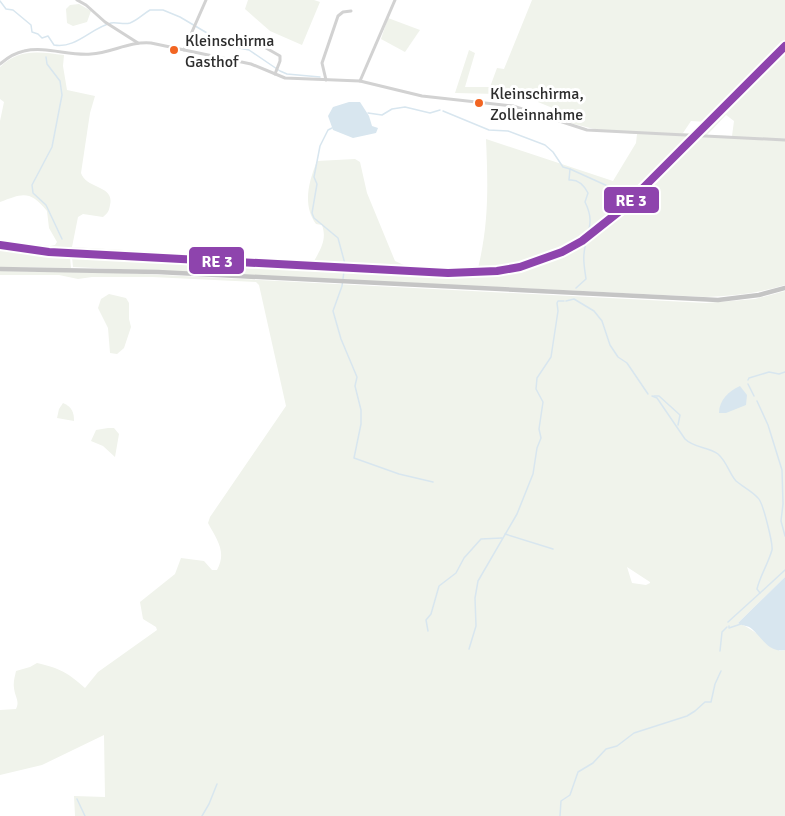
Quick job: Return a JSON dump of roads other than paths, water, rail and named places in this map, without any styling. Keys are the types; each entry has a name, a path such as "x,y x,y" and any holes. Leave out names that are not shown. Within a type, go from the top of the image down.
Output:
{"main road":[{"path":"0,269 78,270 698,300 744,298 785,288"}],"street":[{"path":"77,0 138,43"},
{"path":"184,50 196,28 206,0"},
{"path":"360,81 395,0"},
{"path":"326,80 322,63 338,16 343,12 351,11"},
{"path":"254,40 280,56 276,72"},
{"path":"0,64 14,54 30,50 88,55 106,53 138,43 157,44 250,64 295,79 360,81 422,96 513,106 587,130 785,140"}],"waterway":[{"path":"0,1 6,9 13,10 31,25 32,32 42,38 48,36 54,45 69,44 111,23 130,23 150,10 163,10 180,17 229,46 249,50 287,74 320,77"},
{"path":"46,57 47,64 60,81 62,95 52,147 32,185 33,193 46,205 62,239"},
{"path":"368,113 382,115 392,109 405,107 430,113 440,110"},
{"path":"443,111 489,130 508,131 545,145 563,167 570,169 569,180 585,187 588,193 585,202 590,216 584,257 586,279 576,288"},
{"path":"332,128 328,130 320,146 314,177 317,184 312,213 314,218 338,238 345,264 342,286 333,311 341,339 357,377 355,386 361,410 361,424 354,458 399,474 433,482"},
{"path":"570,169 612,188 627,191"},
{"path":"566,301 574,299 594,311 602,321 610,345 618,357 627,363 648,394"},
{"path":"469,649 476,626 475,598 478,581 517,514 533,474 541,438 539,429 543,402 536,389 537,378 551,357 558,311 557,303 564,301"},
{"path":"748,380 769,372 779,374 785,372"},
{"path":"748,384 754,396"},
{"path":"652,396 657,398 685,439 718,454 736,481 760,501 772,550 758,584 757,589 760,593 728,622"},
{"path":"654,396 659,396 680,415 678,425"},
{"path":"757,401 768,425 782,470 781,521 785,536"},
{"path":"505,534 553,549"},
{"path":"428,631 426,620 431,614 439,586 456,573 464,558 481,539 502,538"},
{"path":"760,593 785,570"},
{"path":"729,626 729,628 741,624"},
{"path":"720,651 722,632 727,627"},
{"path":"560,816 561,801 570,795 578,772 593,763 606,749 617,746 634,733 687,716 705,702 711,702 721,671"},
{"path":"202,816 217,784"},
{"path":"77,799 85,816"}],"place":[{"name":"Kleinschirma Gasthof","path":"174,50"},
{"name":"Kleinschirma, Zolleinnahme","path":"479,103"}]}
